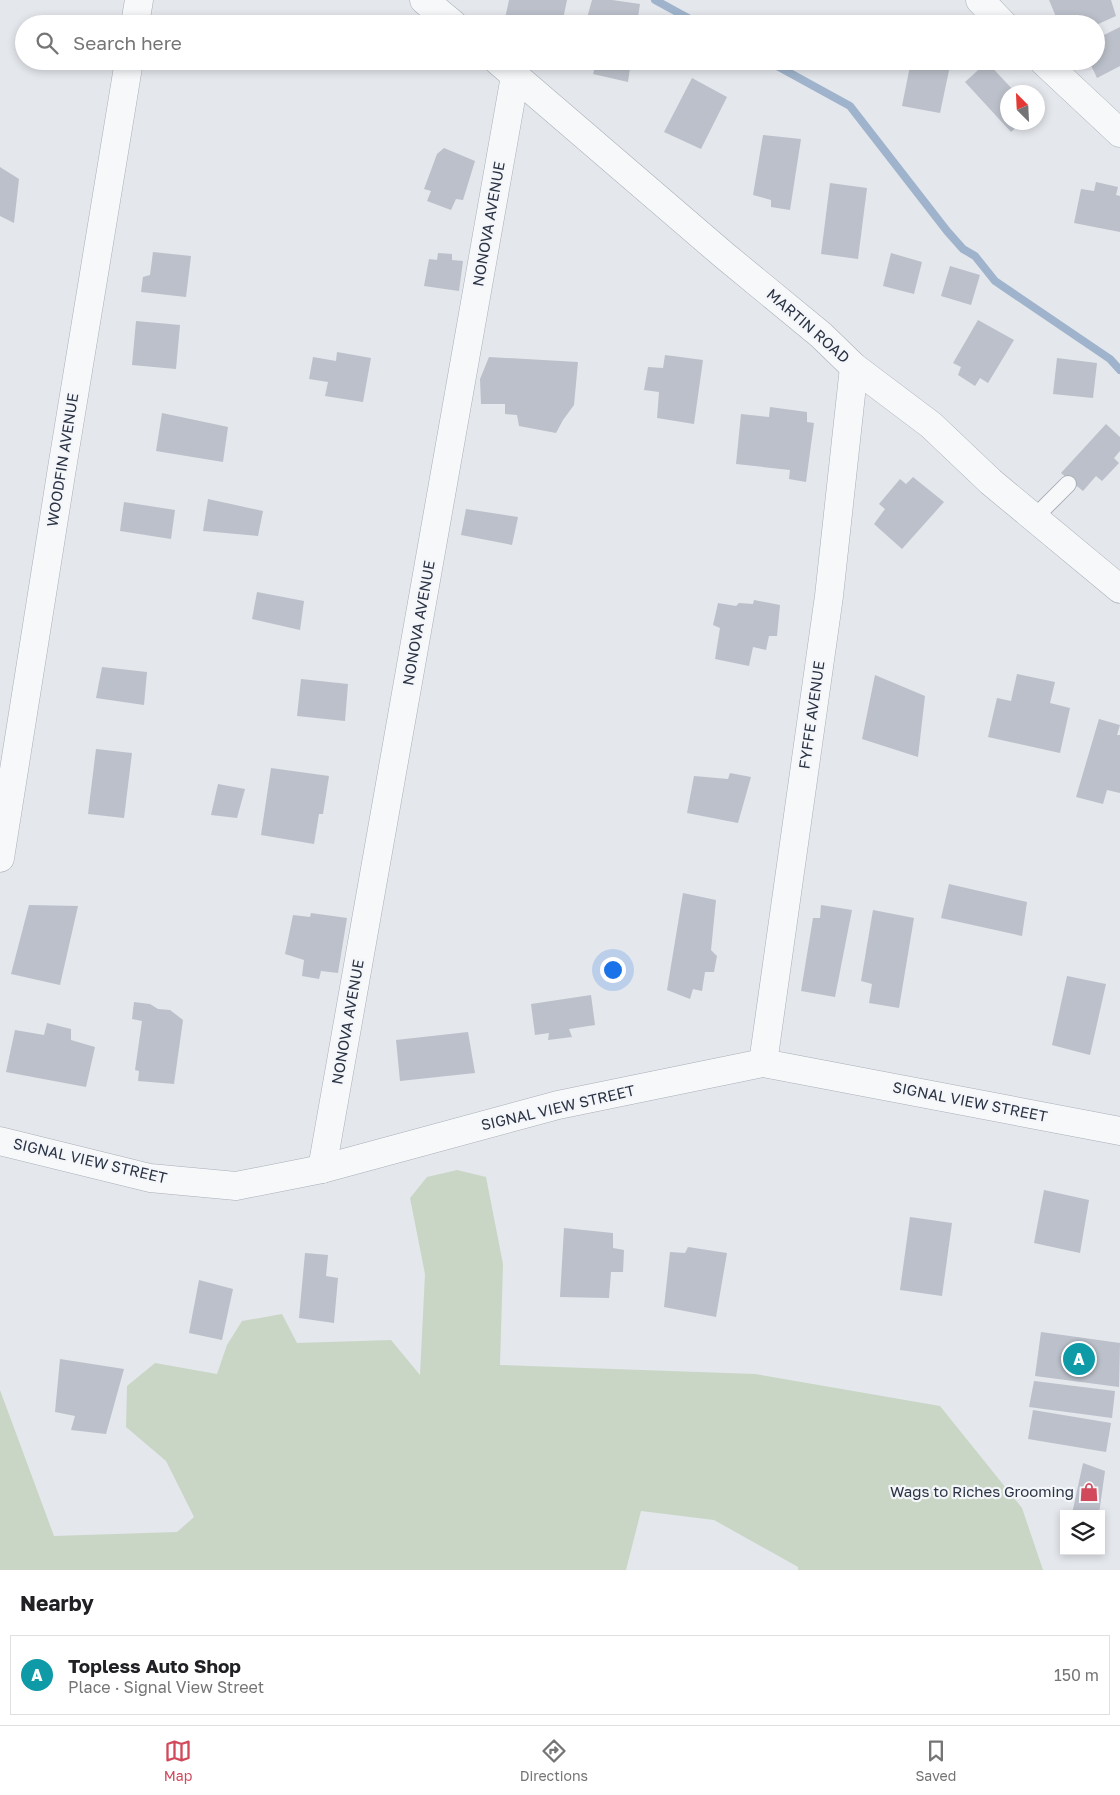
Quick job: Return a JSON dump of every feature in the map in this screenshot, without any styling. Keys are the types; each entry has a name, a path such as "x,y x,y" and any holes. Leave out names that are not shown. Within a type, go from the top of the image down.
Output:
{"street":[{"path":"136,15 139,0"},
{"path":"424,0 442,15"},
{"path":"980,0 994,15"},
{"name":"WOODFIN AVENUE","path":"0,858 128,70"},
{"name":"NONOVA AVENUE","path":"322,1169 507,70"},
{"name":"MARTIN ROAD","path":"508,70 705,239 821,335 854,367 931,425 991,482 1120,589"},
{"path":"1053,70 1120,133"},
{"name":"FYFFE AVENUE","path":"763,1063 829,596 854,367"},
{"name":"SIGNAL VIEW STREET","path":"0,1140 150,1178 236,1186 322,1169 558,1104 763,1063 1120,1131"}],"lane":[{"path":"1034,518 1068,484"}],"green space":[{"path":"457,1170 486,1177 503,1264 500,1365 755,1374 940,1406 1022,1508 1043,1570 798,1570 798,1567 714,1520 641,1511 626,1570 0,1570 0,1390 54,1536 177,1532 194,1517 166,1461 126,1427 127,1386 155,1363 217,1374 227,1345 242,1321 282,1314 297,1343 391,1340 420,1375 425,1274 410,1198 427,1177"}],"building":[{"path":"509,0 567,0 564,15 506,15"},
{"path":"592,0 612,0 640,4 638,15 588,15"},
{"path":"1049,0 1111,0 1116,16 1105,21 1105,15 1055,15"},
{"path":"1120,27 1120,66 1097,78 1093,70 1105,70 1105,34"},
{"path":"594,70 630,70 628,82 593,74"},
{"path":"909,70 949,70 940,113 902,106"},
{"path":"978,70 994,70 1008,85 1000,85 1000,120 965,82"},
{"path":"692,78 727,97 701,149 664,132"},
{"path":"763,135 801,139 790,210 771,207 771,200 753,195"},
{"path":"444,148 475,161 463,200 456,199 451,210 427,201 431,191 424,189 437,154"},
{"path":"0,167 19,179 14,223 0,216"},
{"path":"1096,182 1118,187 1116,195 1120,196 1120,232 1074,223 1081,189 1094,191"},
{"path":"830,183 867,188 858,259 821,254"},
{"path":"153,252 191,256 186,297 141,292 143,277 150,275"},
{"path":"438,253 452,254 452,260 463,261 459,291 424,286 429,259 437,260"},
{"path":"891,253 922,262 914,294 883,286"},
{"path":"950,266 980,275 971,305 941,296"},
{"path":"978,320 1014,340 988,383 980,378 975,386 958,375 961,367 953,363"},
{"path":"136,321 180,325 176,369 132,365"},
{"path":"337,352 371,358 363,402 325,396 328,382 309,379 313,357 336,361"},
{"path":"665,355 703,360 694,424 657,418 659,392 644,390 648,367 663,368"},
{"path":"489,357 578,362 574,405 556,433 519,426 517,415 505,414 505,404 481,404 480,379"},
{"path":"1057,358 1097,363 1093,398 1053,394"},
{"path":"770,407 807,412 807,422 814,423 806,482 789,479 790,470 736,464 741,414 769,417"},
{"path":"162,413 228,427 223,462 156,451"},
{"path":"1106,424 1120,437 1120,451 1114,458 1119,463 1102,481 1096,476 1083,491 1061,473"},
{"path":"913,477 944,502 902,549 874,524 885,509 879,504 900,479 906,484"},
{"path":"208,499 263,511 258,536 203,531"},
{"path":"124,502 175,510 171,539 120,531"},
{"path":"466,509 518,517 512,545 461,535"},
{"path":"257,592 304,601 300,630 252,619"},
{"path":"754,600 780,605 777,636 769,636 766,650 753,647 749,666 715,659 720,628 713,625 718,603 736,606 739,603 753,604"},
{"path":"102,667 147,672 144,705 96,698"},
{"path":"1017,674 1055,682 1050,703 1070,708 1060,753 988,737 997,698 1011,701"},
{"path":"875,675 925,696 918,757 862,739"},
{"path":"301,679 348,684 345,721 297,716"},
{"path":"1099,719 1120,725 1117,735 1120,735 1120,793 1107,790 1103,804 1076,797"},
{"path":"96,749 132,753 124,818 88,814"},
{"path":"271,768 329,776 323,814 319,814 314,844 261,835"},
{"path":"730,773 751,777 738,823 687,813 694,776 728,779"},
{"path":"218,784 245,789 237,818 211,815"},
{"path":"949,884 1027,902 1022,936 941,918"},
{"path":"683,893 716,900 711,950 717,956 714,972 705,972 702,991 693,989 690,999 667,990"},
{"path":"29,905 78,906 60,985 11,974"},
{"path":"821,905 852,910 835,997 801,991 813,918 820,918"},
{"path":"873,910 914,918 899,1008 869,1003 872,984 861,981"},
{"path":"311,913 347,918 338,973 321,971 319,979 302,976 304,960 285,954 293,915 310,917"},
{"path":"1067,976 1106,984 1090,1055 1052,1045"},
{"path":"591,995 595,1025 569,1029 572,1037 548,1040 549,1033 535,1035 531,1004"},
{"path":"134,1002 150,1004 158,1009 170,1010 183,1020 174,1084 138,1081 139,1071 135,1070 142,1021 132,1019"},
{"path":"47,1023 71,1029 71,1040 95,1047 86,1087 6,1072 15,1030 44,1035"},
{"path":"468,1032 475,1073 400,1081 396,1040"},
{"path":"1044,1190 1089,1200 1080,1253 1034,1243"},
{"path":"910,1217 952,1223 942,1296 900,1290"},
{"path":"564,1228 613,1233 613,1248 624,1250 623,1272 611,1272 609,1298 560,1297"},
{"path":"688,1247 727,1253 716,1317 664,1307 670,1252 685,1253"},
{"path":"305,1253 328,1255 326,1276 338,1278 334,1323 299,1318"},
{"path":"199,1280 233,1289 222,1340 189,1333"},
{"path":"1041,1332 1120,1343 1119,1387 1035,1376"},
{"path":"60,1359 124,1369 106,1434 71,1430 75,1416 55,1412"},
{"path":"1034,1381 1115,1391 1112,1418 1029,1407"},
{"path":"1033,1410 1111,1423 1106,1452 1028,1439"},
{"name":"Wags to Riches Grooming","path":"1083,1463 1105,1471 1100,1510 1073,1510"}],"waterway":[{"path":"655,0 682,15"},
{"path":"784,70 850,106 947,231 963,249 975,256 995,281 1110,359 1120,370"}],"place":[{"name":"Topless Auto Shop","path":"1079,1359"},
{"name":"Wags to Riches Grooming","path":"1089,1492"}]}
